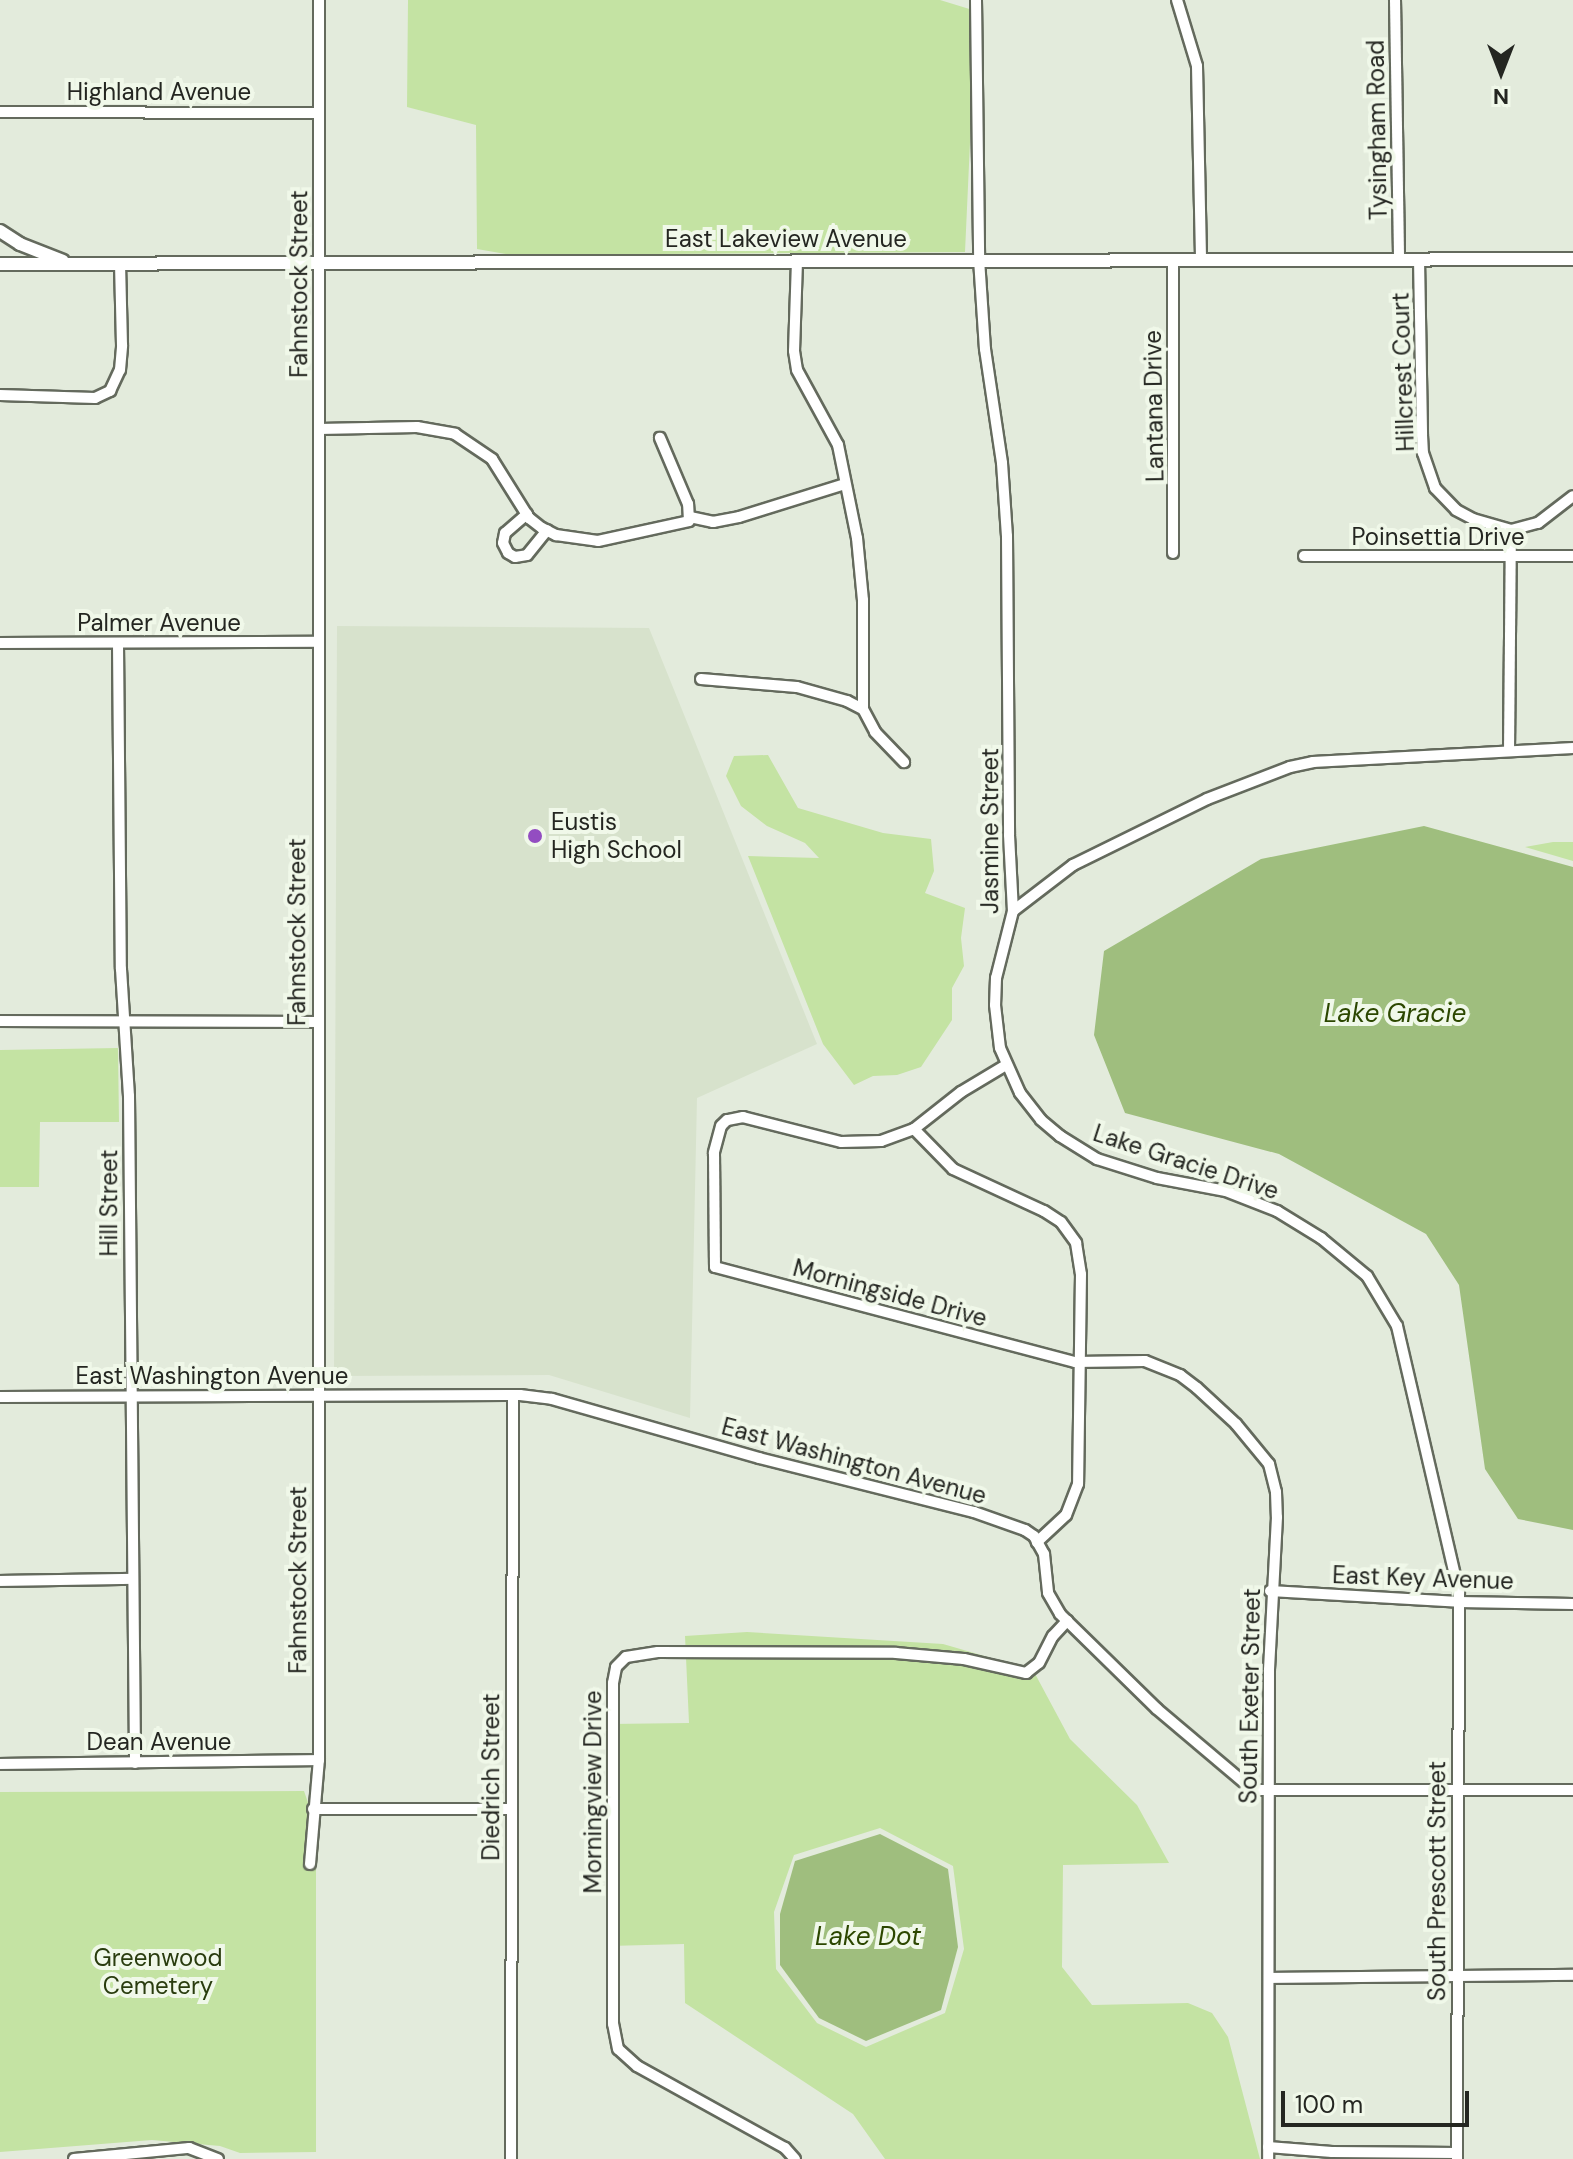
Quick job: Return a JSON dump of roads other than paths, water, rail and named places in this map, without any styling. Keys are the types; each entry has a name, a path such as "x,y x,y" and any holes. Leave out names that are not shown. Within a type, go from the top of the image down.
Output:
{"street":[{"name":"Fahnstock Street","path":"310,1864 319,1760 319,0"},
{"name":"Jasmine Street","path":"976,0 979,259 985,349 1002,463 1007,536 1009,835 1013,911 1000,958 995,1005 996,1029 1006,1065"},
{"path":"1177,0 1192,41 1199,89 1201,259"},
{"name":"Tysingham Road","path":"1395,0 1399,259"},
{"name":"Highland Avenue","path":"0,112 318,113"},
{"path":"0,231 20,244 70,263"},
{"name":"Lantana Drive","path":"1173,259 1173,553"},
{"name":"Hillcrest Court","path":"1419,259 1422,435 1429,475 1435,488 1456,510 1473,519 1511,530"},
{"name":"East Lakeview Avenue","path":"0,264 1573,259"},
{"path":"797,261 794,351 797,370 838,445 857,538 863,600 863,709 875,732 904,762"},
{"path":"0,395 95,398 110,391 120,370 122,345 120,264"},
{"path":"319,429 417,427 455,434 492,459 527,514 547,530 578,540 598,541 686,525 690,517 660,438"},
{"path":"690,517 713,522 739,517 845,484"},
{"path":"1509,751 1511,530 1546,519 1573,496"},
{"path":"527,514 505,533 503,543 508,553 515,557 527,555 547,530"},
{"name":"Poinsettia Drive","path":"1304,556 1573,556"},
{"name":"Palmer Avenue","path":"0,643 319,642"},
{"name":"Hill Street","path":"118,644 123,1024 129,1096 129,1396 135,1763"},
{"path":"701,679 797,687 827,693 863,709"},
{"path":"1013,911 1073,865 1207,799 1277,771 1313,762 1573,748"},
{"path":"0,1021 123,1024 317,1022"},
{"path":"1006,1065 961,1092 914,1129 953,1169 1044,1211 1069,1230 1076,1243 1081,1274 1078,1484 1066,1515 1037,1542 1044,1554 1048,1593 1067,1621 1157,1709 1253,1790 1573,1790"},
{"name":"Lake Gracie Drive","path":"1006,1065 1032,1110 1079,1150 1157,1178 1198,1185 1255,1201 1321,1238 1375,1285 1403,1342 1428,1470 1454,1560 1459,1602"},
{"name":"Morningside Drive","path":"914,1129 881,1141 841,1142 743,1117 727,1120 721,1126 714,1153 715,1267 1079,1362"},
{"name":"South Exeter Street","path":"1079,1362 1132,1359 1166,1368 1197,1388 1260,1452 1269,1464 1276,1492 1270,1591 1268,2159"},
{"name":"East Washington Avenue","path":"0,1397 513,1395 552,1399 759,1458 974,1512 1025,1530 1037,1542"},
{"name":"Diedrich Street","path":"511,2159 513,1395"},
{"path":"0,1581 132,1579"},
{"name":"East Key Avenue","path":"1270,1591 1459,1602 1573,1604"},
{"name":"South Prescott Street","path":"1457,2156 1459,1602"},
{"name":"Morningview Drive","path":"795,2159 785,2148 637,2066 618,2049 613,2009 616,1667 633,1654 658,1652 896,1653 964,1659 1026,1673 1039,1663 1053,1636 1067,1621"},
{"name":"Dean Avenue","path":"0,1764 319,1760"},
{"path":"313,1809 511,1809"},
{"path":"1269,1978 1573,1975"},
{"path":"1268,2147 1457,2156"},
{"path":"74,2159 189,2148 218,2159"}],"water":[{"name":"Lake Gracie","path":"1424,826 1573,867 1573,1530 1518,1519 1485,1469 1459,1285 1426,1234 1279,1154 1125,1113 1094,1035 1104,951 1261,859"},
{"name":"Lake Dot","path":"880,1834 948,1869 958,1947 941,2010 866,2041 819,2018 780,1965 780,1914 795,1861"}],"place":[{"name":"Eustis High School","path":"535,836"}],"park label":[{"name":"Greenwood Cemetery","path":"158,1972"}]}
